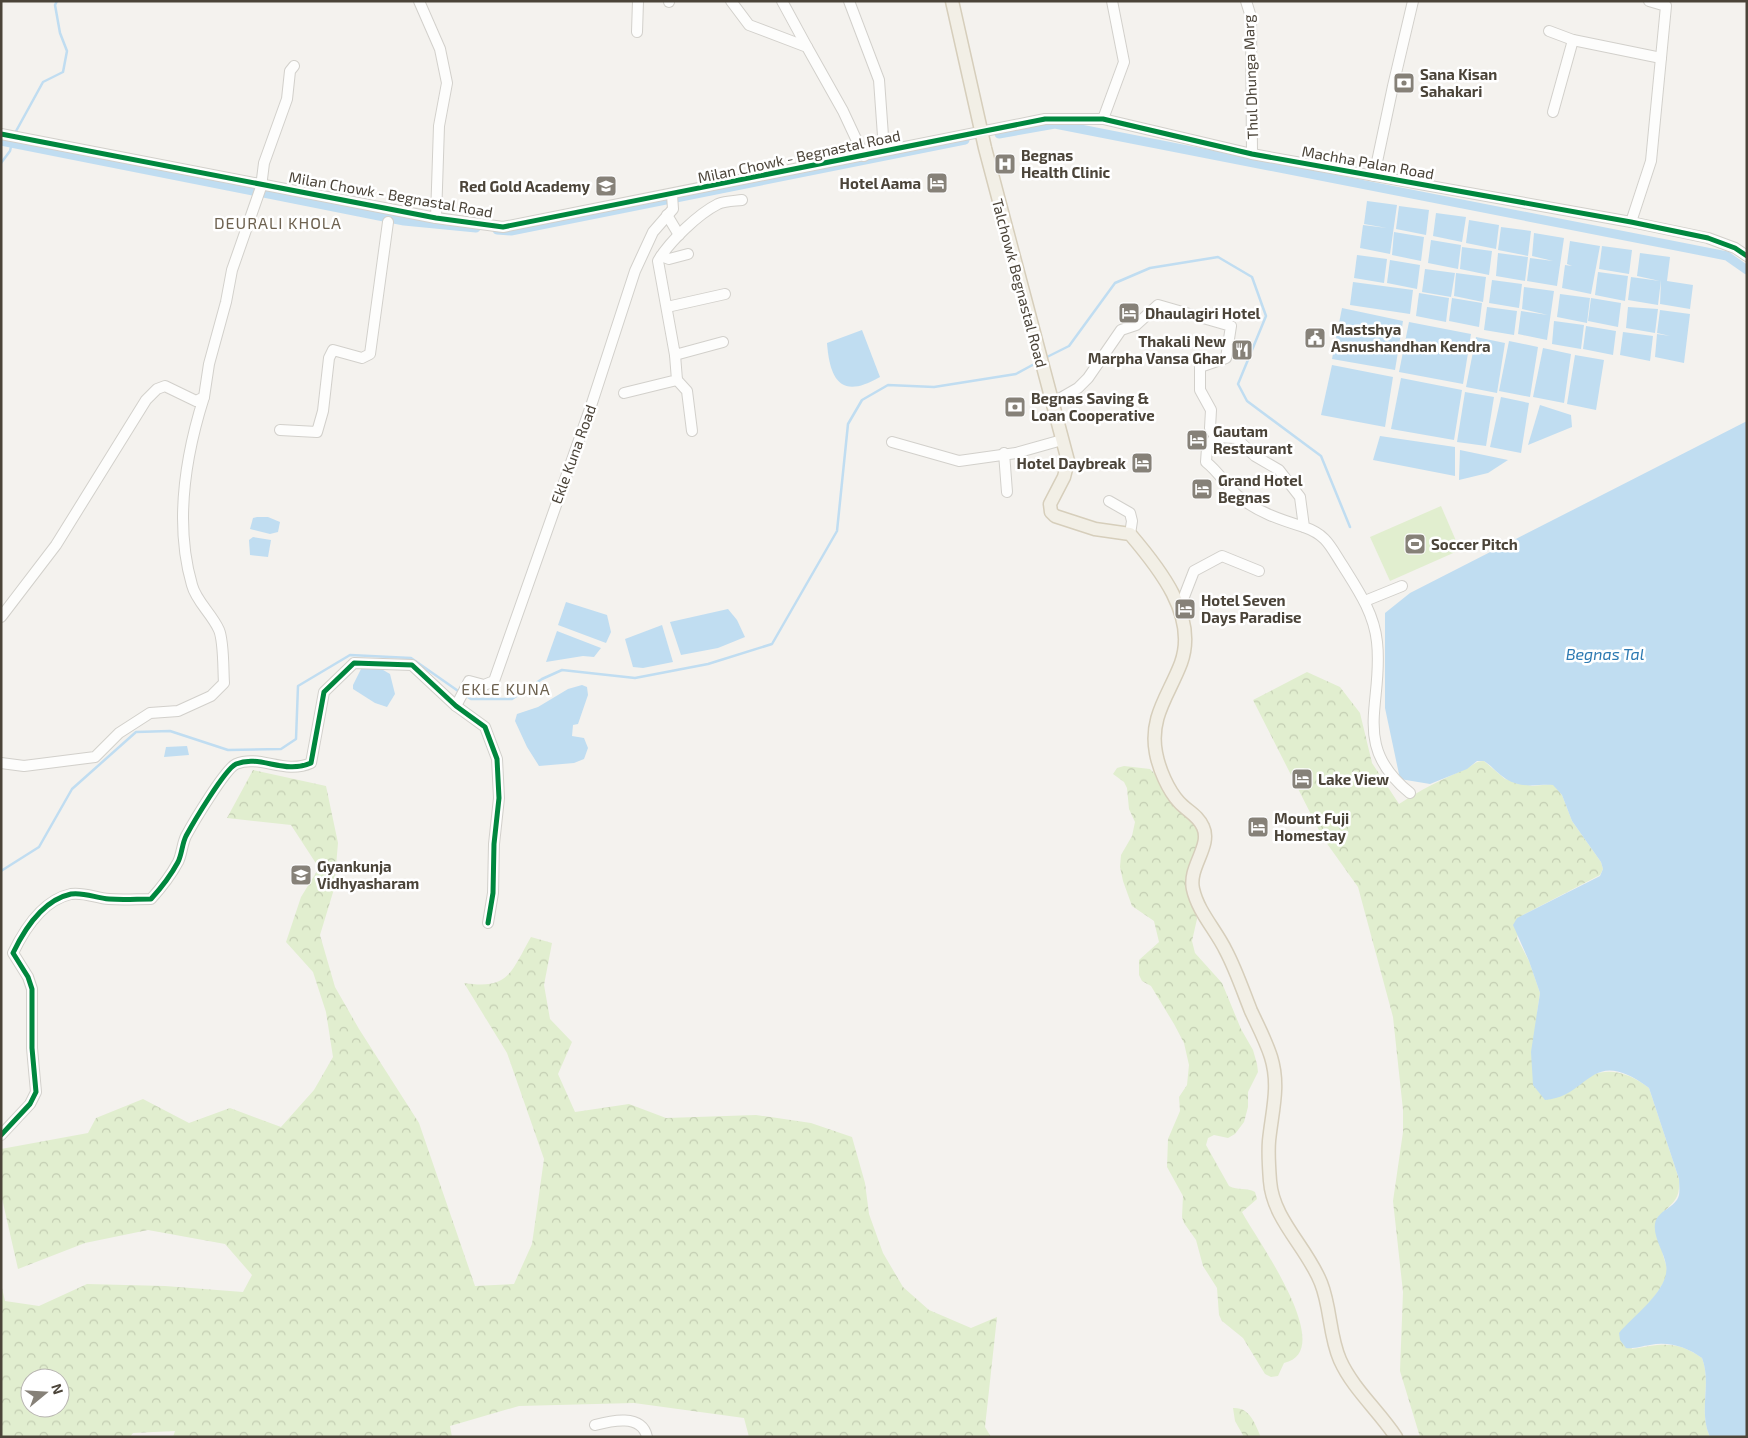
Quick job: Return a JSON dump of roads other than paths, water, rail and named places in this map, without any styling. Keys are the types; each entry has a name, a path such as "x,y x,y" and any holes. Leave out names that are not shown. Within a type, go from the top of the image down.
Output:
{"main road":[{"name":"Talchowk Begnastal Road","path":"952,1 982,132 1035,342 1068,461 1064,477 1050,504 1051,512 1055,516 1095,529 1130,534"},
{"path":"1130,534 1151,559 1180,607 1184,634 1182,656 1153,732 1158,761 1175,796 1180,804 1191,810 1204,828 1204,841 1194,865 1192,887 1211,928 1227,952 1271,1056 1276,1079 1269,1142 1270,1183 1278,1212 1303,1248 1320,1283 1327,1306 1330,1331 1340,1362 1357,1388 1385,1419 1396,1437"}],"street":[{"path":"419,1 440,49 447,83 439,126 436,218"},
{"path":"637,32 638,1"},
{"path":"731,1 749,25 807,48"},
{"path":"782,1 843,112 864,156"},
{"path":"849,1 879,80 884,150"},
{"path":"1103,119 1124,62 1112,1"},
{"name":"Thul Dhunga Marg","path":"1246,1 1251,17 1252,154"},
{"path":"1374,176 1392,86 1413,1"},
{"path":"1631,222 1651,161 1666,6 1648,1"},
{"path":"1549,30 1573,40 1661,58"},
{"path":"1553,112 1573,40"},
{"path":"1,763 32,765 95,757 119,733 150,712 178,711 211,696 224,683 220,631 192,587 184,553 182,506 196,424 204,397 209,364 226,302 232,270 262,185 264,163 288,99 290,71 294,66"},
{"name":"Machha Palan Road","path":"982,132 1045,119 1103,119 1252,154 1631,222 1708,238 1735,248 1747,256"},
{"name":"Milan Chowk - Begnastal Road","path":"1,134 436,218 504,227 982,132"},
{"path":"672,195 670,212 680,234"},
{"path":"692,431 687,390 677,380 667,308 658,269 661,256 680,234 719,204 742,200"},
{"name":"Ekle Kuna Road","path":"456,706 469,681 484,685 494,681 635,271 653,232 670,212"},
{"path":"280,430 317,432 323,411 329,358 332,350 362,358 370,354 388,222"},
{"path":"661,256 669,259 688,254"},
{"path":"667,308 724,294"},
{"path":"1052,403 1078,388 1088,378 1121,330 1136,326 1158,305 1231,326 1226,358 1200,367 1200,390 1211,410 1210,428 1215,437"},
{"path":"675,355 723,342"},
{"path":"624,393 677,380"},
{"path":"1,617 56,545 151,394 165,386 196,401 204,397"},
{"path":"1215,437 1236,438 1255,456 1279,470 1300,497 1304,527"},
{"path":"1215,437 1207,448 1206,462 1220,473 1237,495 1275,519 1321,533 1365,601 1377,640 1379,661 1372,718 1375,745 1386,770 1410,793"},
{"path":"892,442 959,461 1004,453 1016,453 1062,440"},
{"path":"1004,453 1007,492"},
{"path":"1109,501 1130,513 1132,521 1130,534"},
{"path":"1180,607 1194,571 1222,556 1259,571"},
{"path":"1365,601 1402,586"},
{"path":"1,1135 30,1104 36,1092 32,1048 32,989 28,978 13,953 18,941 41,909 70,894 86,894 107,899 151,899 179,860 186,837 212,792 235,764 250,761 298,769 311,764 324,692 354,663 412,665 456,706 485,727 497,760 499,798 494,844 493,894 488,923"},
{"path":"595,1426 624,1420 635,1423 646,1432 646,1437"}],"water":[{"path":"1367,201 1397,205 1390,254 1360,248 1363,225 1387,228 1364,224"},
{"path":"1399,206 1429,210 1426,235 1396,229"},
{"path":"1436,213 1466,217 1462,242 1433,236"},
{"path":"1469,220 1499,225 1496,249 1466,243"},
{"path":"1501,227 1531,231 1528,256 1498,250"},
{"path":"1394,232 1424,237 1421,261 1392,255"},
{"path":"1534,233 1564,238 1557,286 1527,281 1530,258 1553,261 1532,256"},
{"path":"1431,240 1461,245 1458,269 1428,263"},
{"path":"1570,241 1600,246 1591,294 1562,288 1565,265 1572,266 1567,264"},
{"path":"1602,246 1632,250 1629,274 1599,269"},
{"path":"1462,247 1492,251 1489,275 1460,269"},
{"path":"1498,253 1528,257 1525,281 1496,276"},
{"path":"1640,253 1670,257 1667,281 1693,285 1690,309 1660,304 1661,280 1658,305 1628,300 1631,277 1660,281 1637,276"},
{"path":"1357,255 1387,259 1384,283 1354,278"},
{"path":"1390,260 1420,265 1417,289 1387,283"},
{"path":"1425,269 1455,273 1451,297 1422,292"},
{"path":"1598,272 1628,276 1625,301 1595,295"},
{"path":"1456,273 1486,277 1483,302 1454,296"},
{"path":"1492,280 1522,284 1519,308 1489,303"},
{"path":"1353,282 1413,290 1410,314 1350,305"},
{"path":"1524,287 1554,291 1547,340 1518,334 1521,311 1548,315 1522,309"},
{"path":"1419,293 1449,298 1446,322 1416,316"},
{"path":"1560,294 1590,298 1587,323 1557,317"},
{"path":"1452,298 1482,303 1479,327 1449,321"},
{"path":"1591,298 1621,303 1618,327 1588,321"},
{"path":"1487,307 1517,311 1514,335 1484,330"},
{"path":"1628,307 1658,309 1655,333 1626,328"},
{"path":"1342,308 1403,321 1395,370 1332,359"},
{"path":"1660,310 1690,314 1684,363 1655,357 1657,334 1670,336 1657,333"},
{"path":"1554,321 1584,325 1581,349 1552,344"},
{"path":"1409,322 1471,334 1463,384 1399,372"},
{"path":"1586,326 1616,331 1613,355 1583,349"},
{"path":"862,330 880,377 856,386 847,386 840,383 835,377 831,368 827,343"},
{"path":"1623,332 1653,336 1650,361 1620,355"},
{"path":"1476,337 1505,343 1497,393 1466,387"},
{"path":"1509,341 1538,347 1530,397 1499,391"},
{"path":"1543,348 1571,354 1564,403 1533,397"},
{"path":"1575,355 1604,360 1596,410 1567,404"},
{"path":"1332,365 1393,377 1385,427 1321,415"},
{"path":"1401,378 1462,390 1454,440 1391,429"},
{"path":"1465,392 1494,397 1486,446 1457,442"},
{"path":"1501,397 1529,403 1521,453 1490,447"},
{"path":"1540,405 1571,415 1572,427 1528,445"},
{"name":"Begnas Tal","path":"1747,421 1747,1437 1710,1437 1705,1417 1706,1378 1702,1358 1684,1348 1670,1344 1626,1348 1620,1340 1619,1333 1649,1302 1663,1284 1666,1265 1657,1239 1655,1224 1659,1215 1674,1203 1679,1193 1679,1179 1649,1088 1629,1076 1614,1071 1602,1072 1592,1076 1572,1091 1560,1097 1545,1100 1533,1085 1531,1052 1540,993 1529,961 1513,925 1517,918 1600,876 1603,869 1601,862 1572,821 1562,795 1553,785 1523,785 1512,782 1484,761 1477,761 1467,769 1430,784 1400,779 1385,708 1385,613 1410,593"},
{"path":"1380,436 1455,447 1455,476 1373,460"},
{"path":"1460,450 1508,460 1488,473 1459,480"},
{"path":"268,517 280,522 278,532 270,534 250,529 253,518"},
{"path":"253,537 271,540 268,557 250,555 249,540"},
{"path":"566,602 607,615 611,632 606,643 558,625"},
{"path":"728,609 737,620 745,637 718,648 681,655 670,622"},
{"path":"662,625 673,662 643,668 633,667 625,639"},
{"path":"557,631 601,648 594,657 583,656 546,662"},
{"path":"362,667 378,667 390,674 395,694 387,707 375,703 353,689 353,685"},
{"path":"582,685 587,687 588,695 578,724 573,725 572,736 584,738 588,748 584,759 574,763 539,766 527,747 515,721 517,714 538,707 568,689"},
{"path":"187,746 189,755 164,757 166,747"}],"waterway":[{"name":"DEURALI KHOLA","path":"15,133 43,82 63,72 67,51 60,33 55,5 57,1"},
{"path":"999,134 1055,124 1727,256 1747,270"},
{"name":"DEURALI KHOLA","path":"1,163 10,151 13,138"},
{"path":"497,230 511,231 965,140"},
{"path":"1,141 404,221 476,228"},
{"path":"1045,358 1069,346 1115,283 1150,268 1218,257 1252,277 1266,316 1238,384 1247,401 1321,456 1350,527"},
{"path":"466,696 471,699 512,699 542,679 562,670 635,678 708,664 772,644 837,531 848,424 862,400 888,385 934,387 1016,374 1038,362"},
{"path":"1,871 39,847 72,789 136,732 170,731 228,750 281,749 296,739 298,686 350,655 411,658 461,693"}],"place":[{"name":"Sana Kisan Sahakari","path":"1404,83"},
{"name":"Begnas Health Clinic","path":"1005,164"},
{"name":"Hotel Aama","path":"937,183"},
{"name":"Red Gold Academy","path":"606,186"},
{"name":"Dhaulagiri Hotel","path":"1129,313"},
{"name":"Mastshya Asnushandhan Kendra","path":"1315,338"},
{"name":"Thakali New Marpha Vansa Ghar","path":"1242,350"},
{"name":"Begnas Saving & Loan Cooperative","path":"1015,407"},
{"name":"Gautam Restaurant","path":"1197,440"},
{"name":"Hotel Daybreak","path":"1142,463"},
{"name":"Grand Hotel Begnas","path":"1202,489"},
{"name":"Soccer Pitch","path":"1415,544"},
{"name":"Hotel Seven Days Paradise","path":"1185,609"},
{"name":"Lake View","path":"1302,779"},
{"name":"Mount Fuji Homestay","path":"1258,827"},
{"name":"Gyankunja Vidhyasharam","path":"301,875"}],"district":[{"name":"DEURALI KHOLA","path":"278,222"},
{"name":"EKLE KUNA","path":"506,688"}]}
